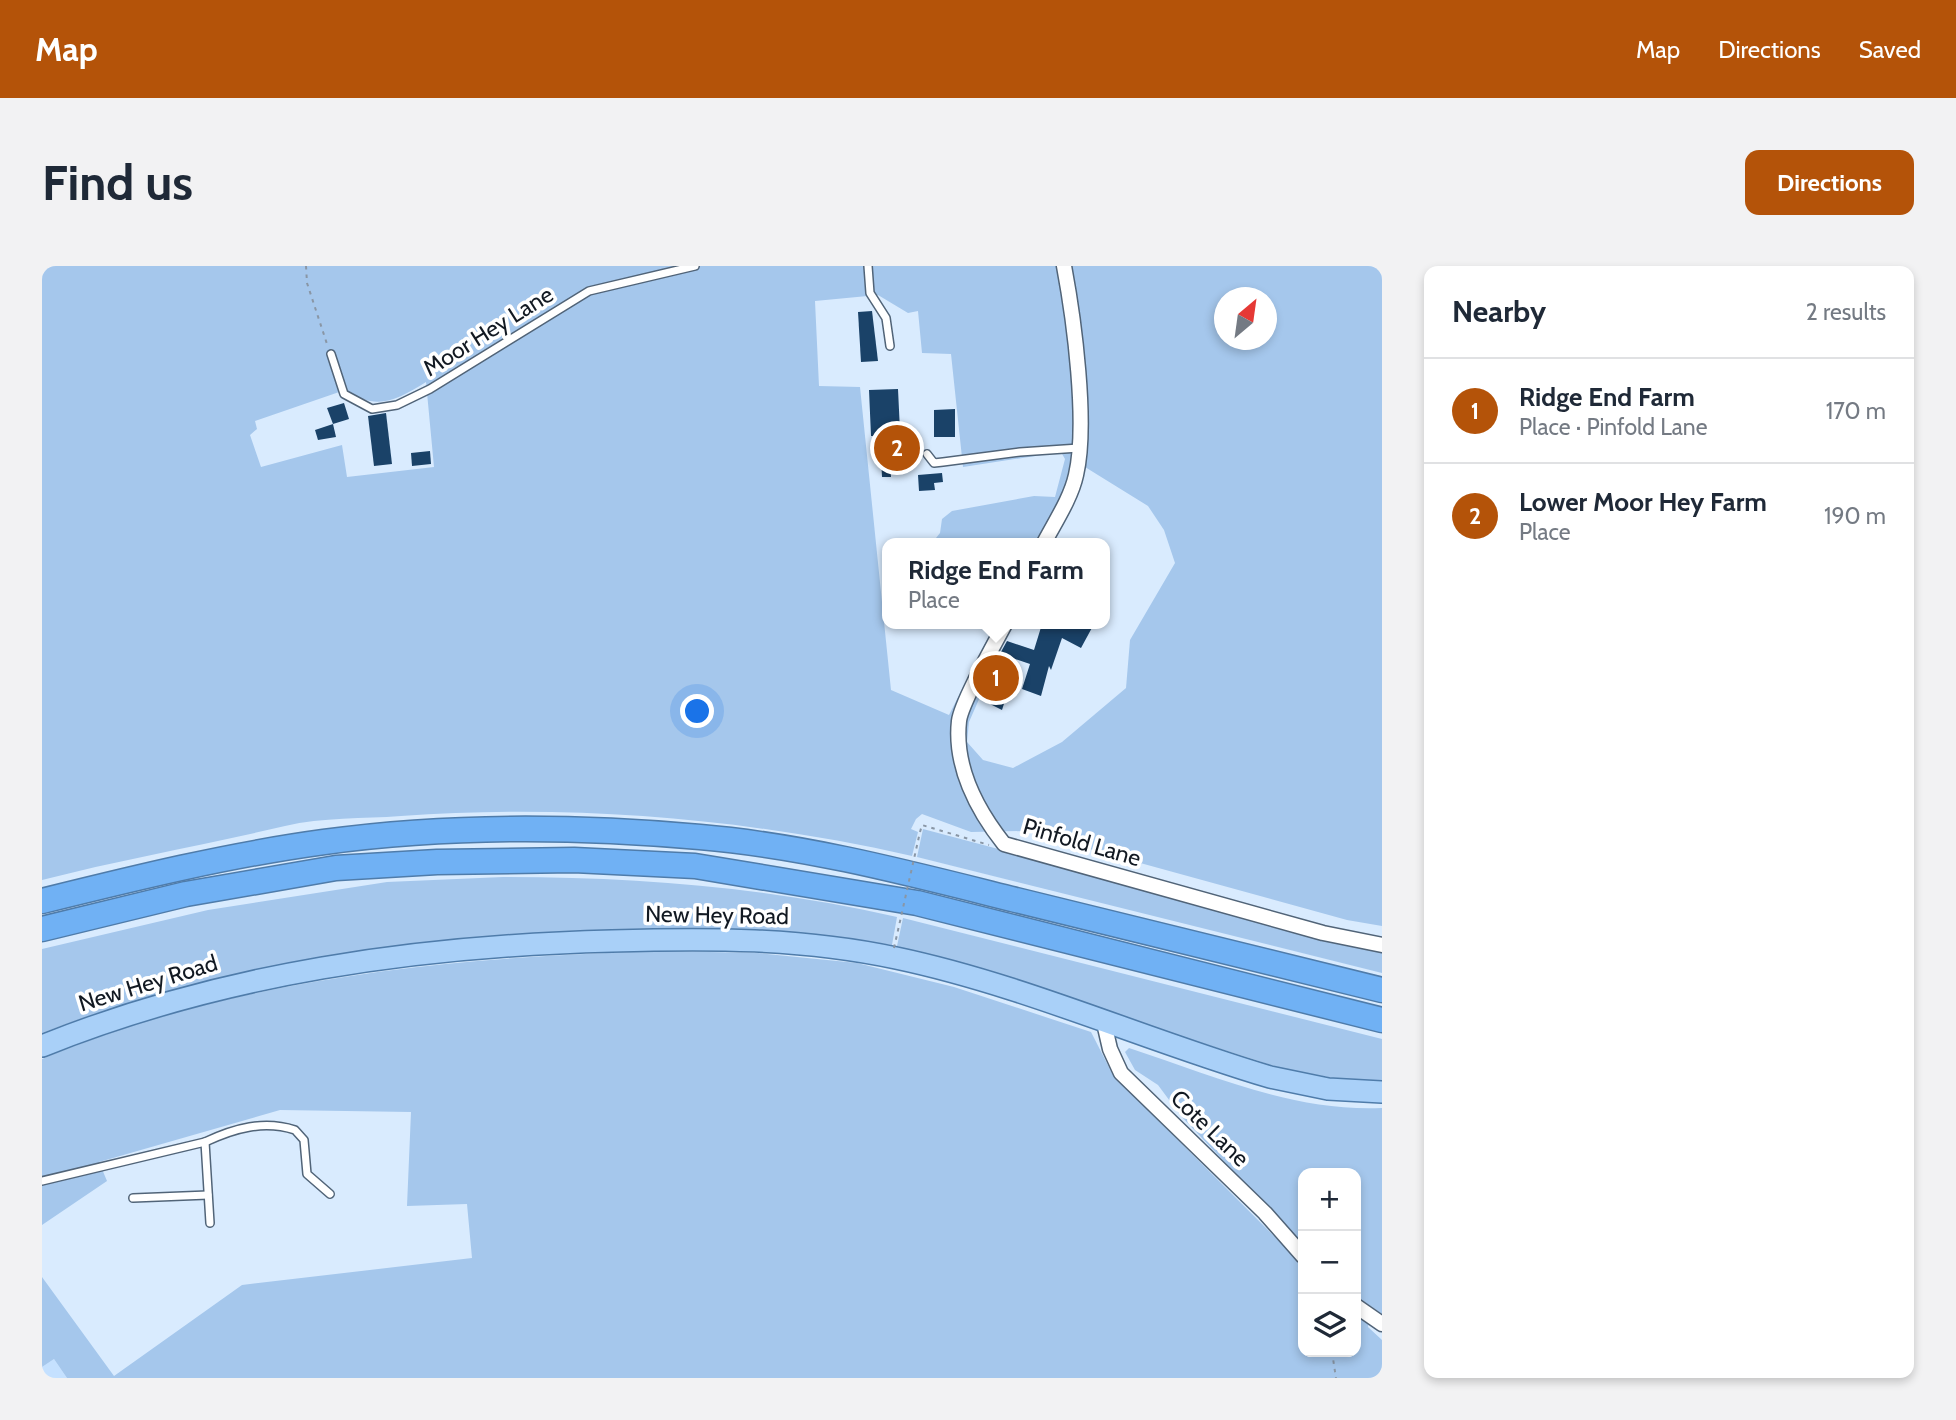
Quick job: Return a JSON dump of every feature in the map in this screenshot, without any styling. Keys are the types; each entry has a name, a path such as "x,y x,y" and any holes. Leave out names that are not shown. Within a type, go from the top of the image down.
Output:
{"highway":[{"path":"42,901 183,866 325,842 445,831 582,831 701,837 805,852 889,869 1382,990"},
{"path":"42,929 187,894 336,868 437,862 574,860 695,866 917,903 1382,1020"}],"main road":[{"name":"New Hey Road","path":"42,1045 163,1003 295,972 464,949 643,940 748,939 844,948 944,970 1292,1082 1328,1089 1382,1092"}],"street":[{"path":"1046,538 1076,479 1080,448 1079,408 1064,266"},
{"name":"Pinfold Lane","path":"1003,629 959,718 959,742 972,796 983,818 1004,844 1323,933 1382,945"},
{"name":"Cote Lane","path":"1104,1023 1110,1049 1121,1073 1265,1213 1298,1250"},
{"path":"1361,1309 1382,1324"}],"lane":[{"name":"Moor Hey Lane","path":"331,355 344,394 372,410 397,405 430,389 589,291 695,266"},
{"path":"868,266 870,293 886,318 890,346"},
{"path":"927,454 933,463 1080,448"},
{"path":"42,1181 205,1142 230,1131 261,1124 295,1130 304,1140 307,1174 330,1194"},
{"path":"205,1142 210,1223"},
{"path":"133,1198 208,1195"}],"path":[{"path":"306,266 307,283 331,355"},
{"path":"894,948 922,825 988,845 1004,844"},
{"path":"1333,1357 1336,1378"}],"shaded area":[{"path":"42,266 1382,266 1382,926 1347,920 1024,831 971,832 922,814 911,829 918,832 912,856 722,823 594,813 465,813 299,823 42,880","holes":["878,295 908,313 918,311 922,353 951,354 963,467 1061,452 1065,459 1055,497 1034,496 952,511 942,519 940,533 936,538 1055,538 1082,484 1085,467 1148,506 1164,530 1175,563 1130,640 1126,688 1062,742 1013,768 983,760 967,742 969,722 1010,629 986,629 991,632 949,715 891,690 885,629 882,629 882,602 860,387 819,386 815,301","426,382 434,467 347,477 342,445 261,467 250,435 257,429 255,421 345,390 377,402 395,398"]},
{"path":"923,829 1382,951 1382,973 917,857"},
{"path":"503,877 602,879 701,886 799,898 897,917 892,945 803,934 668,929 469,940 345,955 284,965 163,993 42,1033 42,949 208,910 387,882"},
{"path":"903,918 1382,1039 1382,1081 1338,1079 1281,1068 897,946"},
{"path":"661,951 758,953 857,963 954,987 1091,1032 1113,1075 1298,1260 1298,1357 1361,1357 1361,1315 1369,1321 1368,1327 1382,1340 1382,1378 67,1378 54,1359 42,1367 42,1277 114,1376 242,1285 472,1258 467,1204 407,1206 411,1112 280,1110 99,1162 107,1181 42,1225 42,1059 116,1031 192,1008 268,990 425,966"},
{"path":"1129,1048 1253,1090 1285,1098 1349,1108 1382,1108 1382,1314 1361,1299 1361,1168 1298,1168 1298,1240 1181,1116 1158,1085 1135,1070 1125,1052"},
{"path":"54,1359 67,1378 42,1378 42,1367"}],"building":[{"path":"872,311 878,361 861,362 858,312"},
{"path":"898,389 900,431 907,431 907,440 914,439 914,457 890,458 891,477 882,477 880,436 871,436 869,390"},
{"path":"344,403 349,419 333,424 327,408"},
{"path":"955,409 955,437 934,437 934,410"},
{"path":"386,413 392,464 374,466 368,416"},
{"path":"333,424 336,437 318,440 315,430"},
{"path":"430,451 431,464 412,466 411,453"},
{"path":"942,473 943,482 934,483 935,490 919,491 918,475"},
{"path":"1040,629 1091,629 1081,648 1062,638 1051,670 1049,666 1041,696 1022,689 1030,664 1009,657 999,687 1008,691 1002,710 982,700 991,670 1007,641 1034,650"}],"place":[{"name":"Lower Moor Hey Farm","path":"897,448"},
{"name":"Ridge End Farm","path":"996,678"}]}
